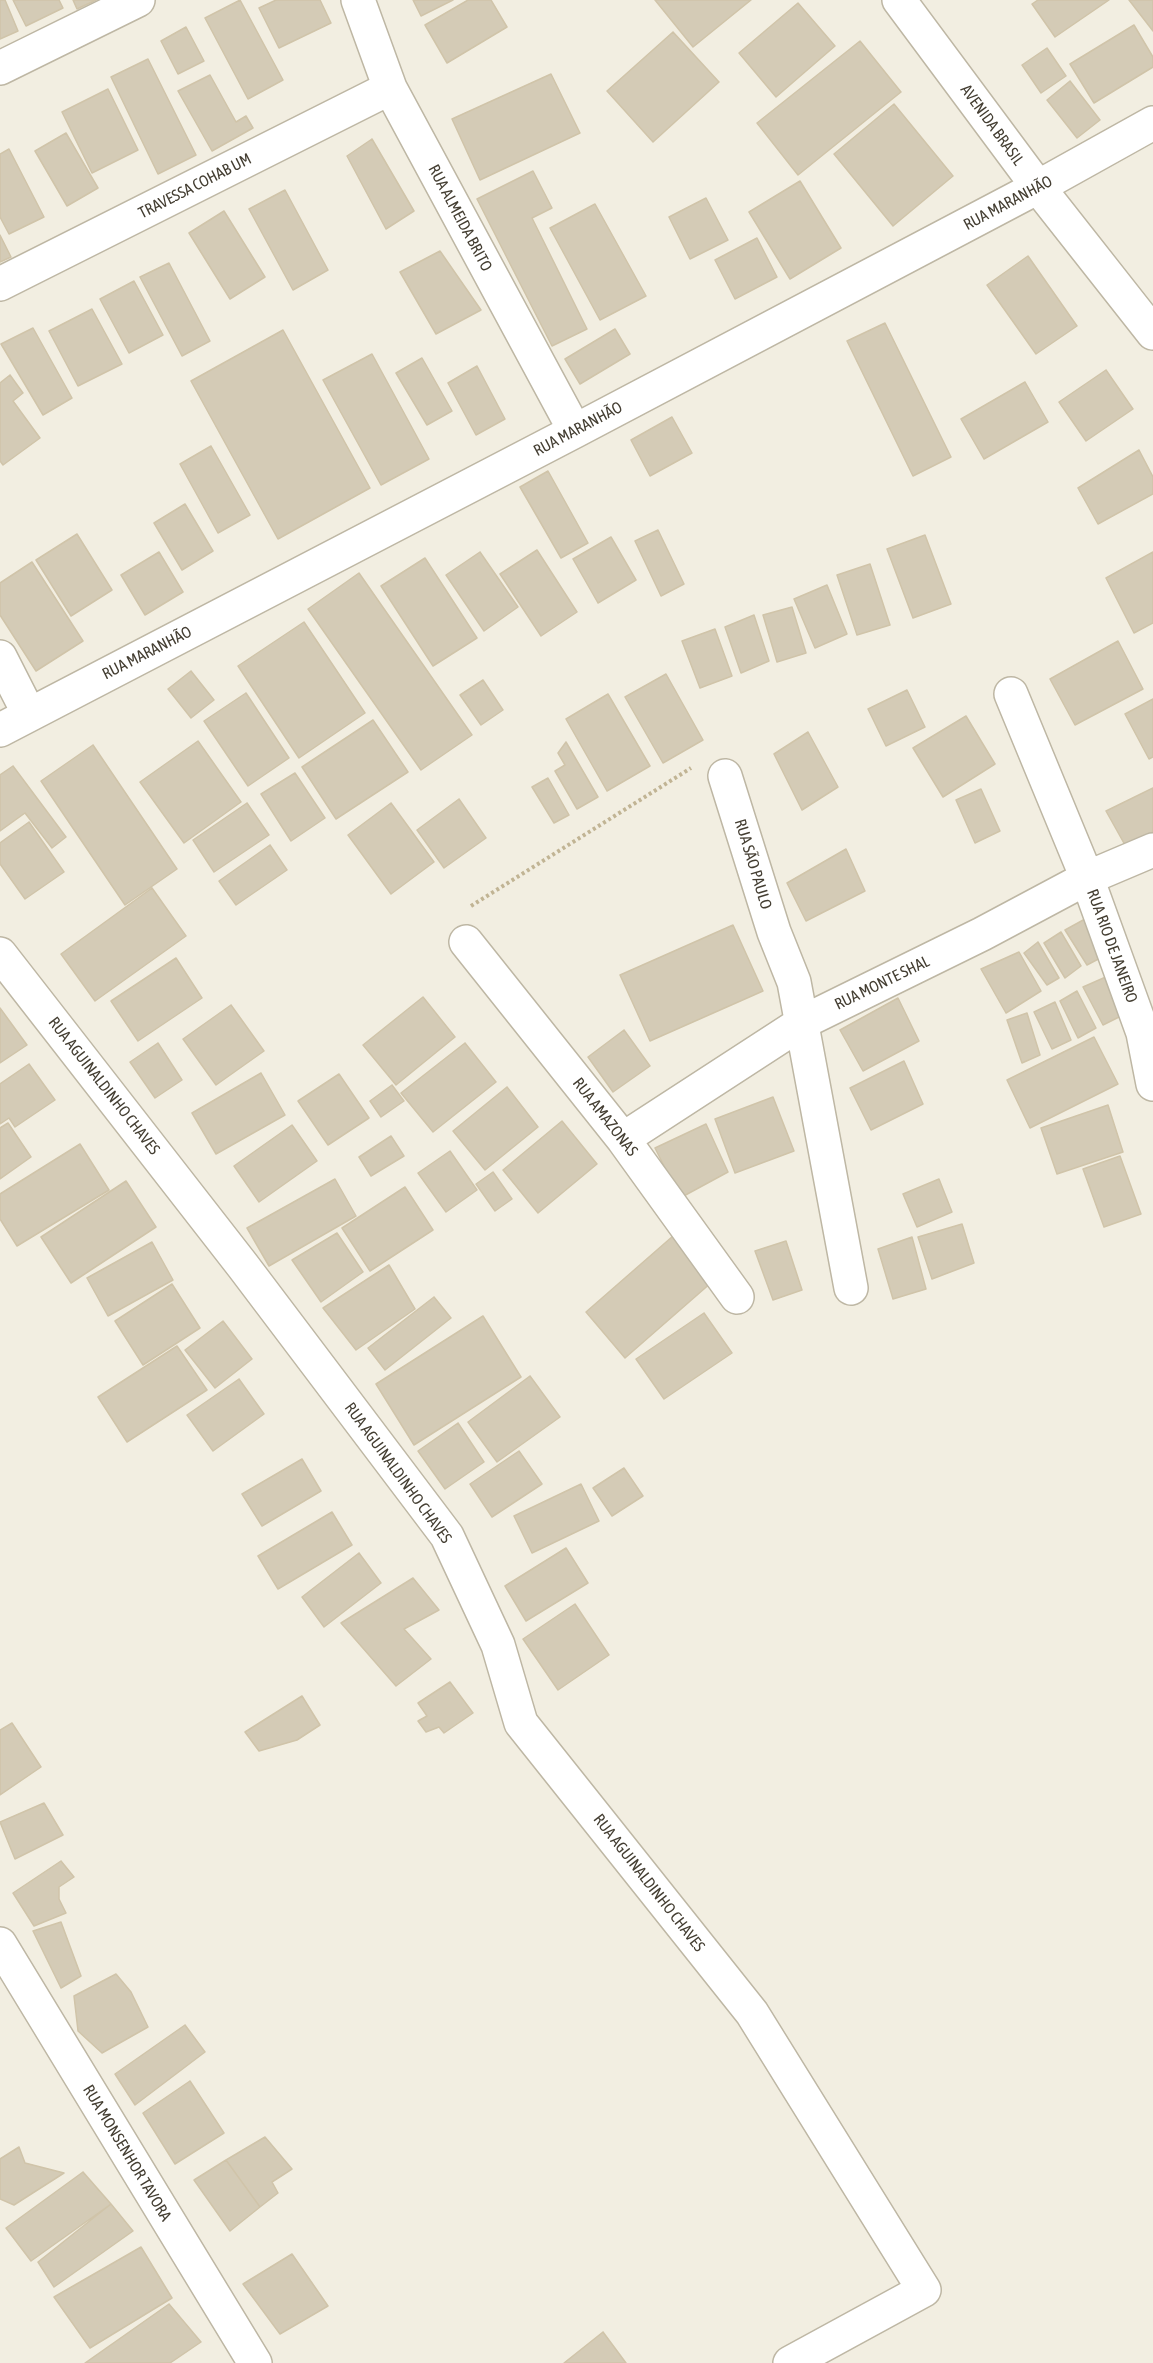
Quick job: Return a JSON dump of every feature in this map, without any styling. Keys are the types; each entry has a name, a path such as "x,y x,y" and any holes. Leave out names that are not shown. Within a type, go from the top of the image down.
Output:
{"street":[{"path":"0,68 138,0"},
{"name":"RUA ALMEIDA BRITO","path":"358,0 390,88 575,431"},
{"name":"AVENIDA BRASIL","path":"899,0 1038,187 1153,333"},
{"name":"TRAVESSA COHAB UM","path":"0,284 390,88"},
{"name":"RUA MARANHÃO","path":"0,730 575,431 1038,187 1153,123"},
{"path":"0,657 29,714"},
{"name":"RUA RIO DE JANEIRO","path":"1011,694 1087,878 1143,1033 1153,1084"},
{"name":"RUA SÃO PAULO","path":"724,776 774,932 794,982 851,1288"},
{"name":"RUA MONTE SHAL","path":"623,1139 803,1022 982,934 1087,878 1153,850"},
{"name":"RUA AMAZONAS","path":"466,942 623,1139 737,1298"},
{"name":"RUA AGUINALDINHO CHAVES","path":"0,954 216,1230 447,1536 498,1645 521,1723 752,2013 924,2290 790,2363"},
{"name":"RUA MONSENHOR TAVORA","path":"0,1944 255,2363"}],"path":[{"path":"466,942 459,929 459,923 460,917 469,907 686,770 710,762 718,764 724,776"}],"building":[{"path":"0,0 5,0 18,31 0,39"},
{"path":"13,0 59,0 63,8 26,26"},
{"path":"73,0 96,0 77,9"},
{"path":"240,0 283,80 248,99 205,18"},
{"path":"276,0 320,0 331,23 279,48 259,8"},
{"path":"413,0 453,0 421,16"},
{"path":"468,0 491,0 507,27 447,63 425,25"},
{"path":"655,0 751,0 693,47"},
{"path":"1038,0 1109,0 1055,37 1032,4"},
{"path":"1129,0 1153,0 1153,31"},
{"path":"798,3 835,46 776,97 739,53"},
{"path":"1134,25 1153,57 1153,67 1094,103 1070,64"},
{"path":"186,27 204,61 178,74 161,41"},
{"path":"673,32 719,82 653,142 607,91"},
{"path":"860,41 901,92 798,175 757,123"},
{"path":"1047,48 1066,76 1041,93 1022,65"},
{"path":"148,59 196,155 158,174 111,77"},
{"path":"551,74 580,133 480,180 452,119"},
{"path":"210,75 236,122 246,116 253,128 212,151 178,91"},
{"path":"1070,81 1100,120 1077,138 1047,100"},
{"path":"108,89 138,150 92,173 62,112"},
{"path":"894,104 953,176 893,226 834,154"},
{"path":"66,133 98,188 67,206 35,151"},
{"path":"372,139 414,211 386,229 347,156"},
{"path":"9,149 44,217 9,234 0,217 0,154"},
{"path":"533,171 552,208 532,218 587,329 552,346 477,199"},
{"path":"800,181 841,248 790,279 749,212"},
{"path":"285,190 328,270 293,290 249,209"},
{"path":"706,198 728,240 690,259 669,217"},
{"path":"595,204 646,296 600,320 550,228"},
{"path":"224,211 265,277 230,299 189,233"},
{"path":"0,235 11,257 0,262"},
{"path":"757,238 777,277 735,299 715,260"},
{"path":"440,251 481,310 436,334 400,272"},
{"path":"1028,256 1077,326 1036,354 987,285"},
{"path":"169,263 210,341 182,356 140,277"},
{"path":"134,281 163,335 129,353 100,299"},
{"path":"92,309 122,364 78,386 49,331"},
{"path":"885,323 951,457 913,476 847,341"},
{"path":"33,328 72,398 43,415 1,344"},
{"path":"615,329 630,354 580,384 565,359"},
{"path":"283,330 370,488 278,539 191,381"},
{"path":"372,354 429,459 381,485 323,380"},
{"path":"422,358 452,411 427,425 396,373"},
{"path":"477,366 505,419 476,435 448,383"},
{"path":"1106,370 1133,409 1086,441 1059,402"},
{"path":"10,375 23,393 13,401 40,438 3,465 0,461 0,383"},
{"path":"1025,382 1048,422 984,459 961,419"},
{"path":"672,417 692,453 650,476 631,440"},
{"path":"211,446 250,515 218,533 180,464"},
{"path":"1139,450 1153,477 1153,494 1098,524 1078,488"},
{"path":"548,471 588,543 561,558 520,487"},
{"path":"185,504 213,551 182,570 154,523"},
{"path":"658,530 684,584 661,596 635,541"},
{"path":"77,534 112,590 71,616 36,560"},
{"path":"925,535 951,604 913,618 887,549"},
{"path":"611,537 636,580 598,603 573,559"},
{"path":"537,550 577,612 541,636 500,574"},
{"path":"159,552 183,592 145,615 121,575"},
{"path":"480,552 518,607 484,631 446,575"},
{"path":"1153,552 1153,623 1134,633 1106,578"},
{"path":"425,558 477,638 433,666 381,586"},
{"path":"32,562 83,641 36,671 0,615 0,583"},
{"path":"870,564 890,625 857,635 837,575"},
{"path":"359,573 472,735 421,770 308,609"},
{"path":"827,585 847,634 815,648 794,599"},
{"path":"792,607 806,653 777,662 763,615"},
{"path":"754,615 769,661 741,673 725,627"},
{"path":"304,622 365,713 299,758 238,666"},
{"path":"715,629 732,676 700,688 682,641"},
{"path":"1118,641 1143,689 1075,725 1050,679"},
{"path":"191,671 214,700 191,718 168,689"},
{"path":"666,674 703,740 663,763 625,697"},
{"path":"483,680 503,710 481,725 460,695"},
{"path":"907,690 925,727 886,746 868,709"},
{"path":"246,693 289,758 248,786 204,721"},
{"path":"608,694 650,766 607,791 566,719"},
{"path":"1153,699 1153,757 1149,759 1125,714"},
{"path":"966,716 995,764 943,797 913,748"},
{"path":"373,720 408,772 336,819 302,767"},
{"path":"808,732 838,787 802,810 774,754"},
{"path":"198,741 241,802 184,843 140,782"},
{"path":"566,742 598,797 577,809 555,771 565,765 558,753"},
{"path":"93,745 177,869 125,905 41,781"},
{"path":"13,766 66,837 52,848 25,813 0,831 0,775"},
{"path":"295,773 325,818 291,841 261,794"},
{"path":"548,778 569,815 554,823 532,787"},
{"path":"1153,788 1153,832 1125,845 1106,811"},
{"path":"981,789 1000,831 975,843 956,800"},
{"path":"459,799 486,838 444,868 417,830"},
{"path":"247,803 269,835 214,872 193,840"},
{"path":"391,803 434,862 391,894 348,835"},
{"path":"29,822 64,872 25,899 0,864 0,843"},
{"path":"270,845 287,870 236,905 219,881"},
{"path":"846,849 865,891 806,921 787,883"},
{"path":"152,888 186,936 95,1001 61,954"},
{"path":"1085,919 1106,955 1087,965 1065,930"},
{"path":"733,925 763,991 650,1041 620,975"},
{"path":"1061,932 1081,966 1065,978 1044,943"},
{"path":"1038,942 1059,978 1047,985 1024,953"},
{"path":"1019,952 1041,991 1006,1013 981,969"},
{"path":"176,958 202,998 138,1041 111,1001"},
{"path":"1108,976 1123,1015 1103,1025 1083,987"},
{"path":"1077,991 1096,1028 1078,1038 1060,1001"},
{"path":"423,997 455,1037 396,1085 363,1045"},
{"path":"898,998 919,1041 863,1071 840,1030"},
{"path":"1055,1002 1071,1040 1052,1049 1034,1012"},
{"path":"231,1005 264,1051 216,1085 183,1039"},
{"path":"0,1008 27,1045 0,1063"},
{"path":"1027,1013 1040,1055 1022,1063 1007,1020"},
{"path":"624,1030 650,1066 613,1092 588,1057"},
{"path":"1094,1037 1118,1084 1030,1128 1007,1080"},
{"path":"158,1043 182,1080 155,1098 130,1062"},
{"path":"465,1043 496,1082 433,1132 401,1093"},
{"path":"904,1061 923,1104 871,1130 850,1088"},
{"path":"29,1064 55,1100 15,1127 9,1118 0,1124 0,1084"},
{"path":"261,1073 285,1115 216,1154 192,1113"},
{"path":"339,1074 369,1118 328,1145 298,1101"},
{"path":"392,1085 404,1101 381,1117 370,1101"},
{"path":"507,1087 538,1127 485,1170 453,1131"},
{"path":"773,1097 794,1151 735,1173 715,1119"},
{"path":"1108,1105 1123,1152 1057,1174 1041,1128"},
{"path":"562,1121 597,1164 538,1213 503,1170"},
{"path":"8,1123 31,1157 0,1179 0,1128"},
{"path":"706,1124 728,1172 680,1198 655,1148"},
{"path":"292,1125 317,1161 259,1202 234,1166"},
{"path":"391,1136 404,1156 371,1176 359,1157"},
{"path":"80,1144 109,1190 17,1246 0,1219 0,1194"},
{"path":"450,1151 477,1190 446,1212 418,1173"},
{"path":"1120,1156 1141,1214 1104,1227 1083,1169"},
{"path":"493,1172 512,1199 495,1211 476,1184"},
{"path":"335,1179 356,1216 269,1266 247,1228"},
{"path":"939,1179 952,1212 917,1227 903,1194"},
{"path":"126,1181 156,1227 71,1283 41,1237"},
{"path":"405,1187 433,1230 370,1271 342,1228"},
{"path":"962,1224 974,1263 932,1279 918,1237"},
{"path":"337,1233 363,1272 321,1302 292,1260"},
{"path":"673,1236 712,1282 625,1358 586,1312"},
{"path":"912,1237 926,1289 893,1299 878,1249"},
{"path":"786,1241 802,1290 773,1300 755,1251"},
{"path":"152,1242 173,1280 108,1316 87,1278"},
{"path":"389,1265 415,1309 356,1350 323,1308"},
{"path":"172,1284 200,1328 143,1365 115,1321"},
{"path":"434,1297 451,1318 385,1370 368,1348"},
{"path":"704,1313 732,1353 664,1399 636,1359"},
{"path":"483,1316 521,1377 414,1445 376,1384"},
{"path":"223,1321 252,1359 215,1388 185,1350"},
{"path":"177,1346 207,1390 127,1442 98,1397"},
{"path":"530,1376 560,1417 497,1462 468,1422"},
{"path":"239,1379 264,1414 213,1451 187,1415"},
{"path":"458,1423 484,1462 445,1489 418,1451"},
{"path":"519,1451 542,1484 492,1517 470,1484"},
{"path":"302,1459 321,1491 262,1526 242,1494"},
{"path":"624,1468 643,1496 612,1516 593,1488"},
{"path":"581,1484 599,1521 532,1553 514,1516"},
{"path":"332,1512 352,1545 278,1589 258,1556"},
{"path":"566,1548 588,1583 526,1621 505,1586"},
{"path":"359,1553 381,1583 324,1627 302,1597"},
{"path":"413,1578 439,1610 404,1629 431,1659 396,1686 341,1623"},
{"path":"575,1604 609,1655 558,1690 523,1639"},
{"path":"450,1682 473,1713 444,1733 439,1727 426,1732 418,1721 427,1716 418,1703"},
{"path":"302,1696 320,1725 297,1740 259,1751 245,1732"},
{"path":"12,1723 41,1767 0,1795 0,1730"},
{"path":"44,1803 63,1835 15,1859 0,1822"},
{"path":"61,1861 74,1877 59,1887 59,1899 66,1913 34,1926 13,1893"},
{"path":"61,1922 81,1976 61,1988 33,1931"},
{"path":"116,1974 131,1992 148,2027 102,2053 78,2031 74,1996"},
{"path":"185,2025 205,2052 135,2105 115,2074"},
{"path":"190,2081 224,2133 175,2164 143,2113"},
{"path":"265,2137 292,2169 272,2182 278,2193 260,2207 226,2160"},
{"path":"19,2147 25,2163 64,2173 14,2205 0,2199 0,2159"},
{"path":"226,2160 260,2207 230,2231 194,2180"},
{"path":"83,2172 111,2204 31,2261 6,2228"},
{"path":"111,2204 133,2231 54,2287 38,2262"},
{"path":"141,2247 172,2298 90,2348 54,2297"},
{"path":"292,2254 328,2306 280,2334 243,2284"},
{"path":"169,2304 201,2342 170,2363 85,2363"},
{"path":"603,2332 626,2363 564,2363"}]}
